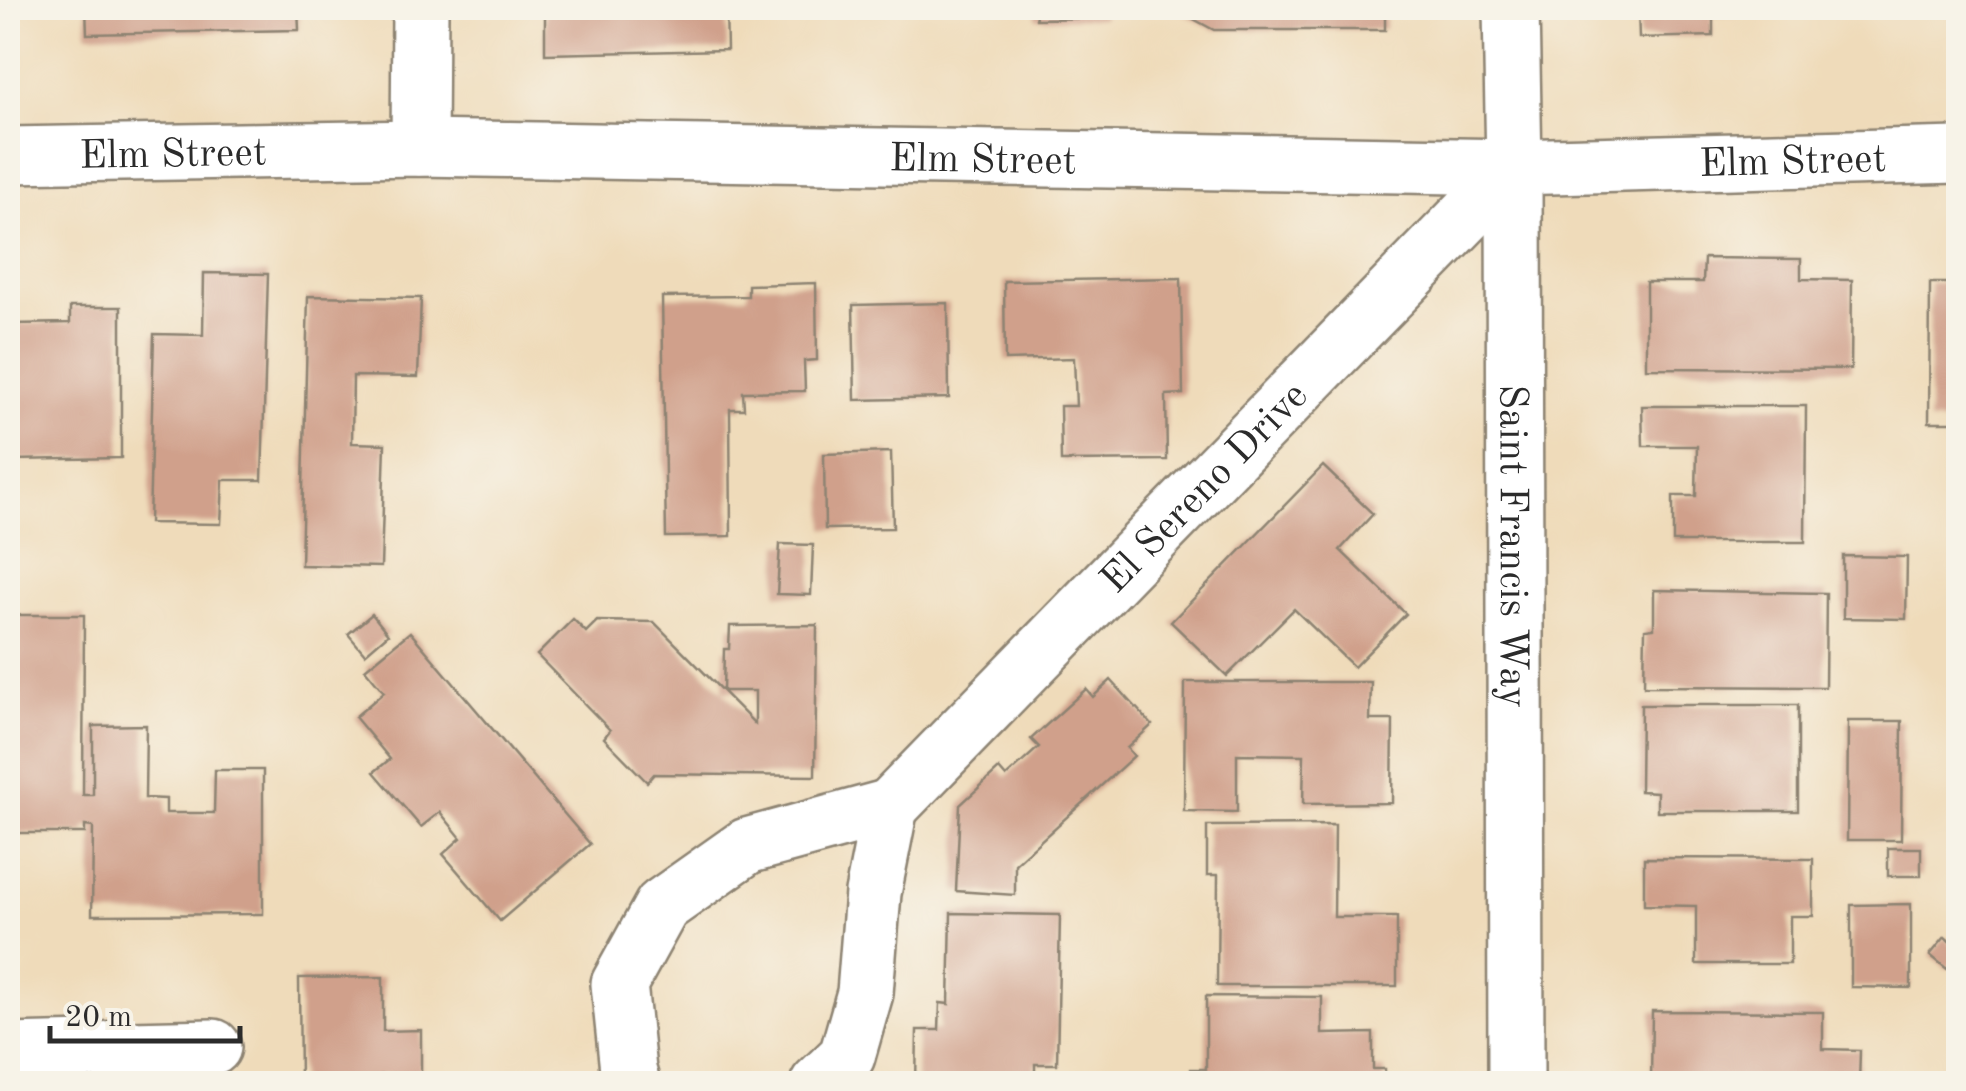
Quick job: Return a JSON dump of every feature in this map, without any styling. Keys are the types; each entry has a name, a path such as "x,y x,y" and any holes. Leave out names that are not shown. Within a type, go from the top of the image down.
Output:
{"street":[{"path":"420,8 420,148"},
{"name":"Saint Francis Way","path":"1511,8 1516,1084"},
{"name":"Elm Street","path":"8,155 420,148 1514,167 1958,154"},
{"name":"El Sereno Drive","path":"890,807 1514,167"},
{"path":"640,1079 618,984 662,906 747,846 890,807 873,894 866,993 847,1056 818,1084"},
{"path":"8,1052 213,1048"}],"building":[{"path":"86,8 298,8 299,30 87,34"},
{"path":"545,8 726,8 727,50 545,54"},
{"path":"1035,8 1103,8 1103,18 1036,19"},
{"path":"1173,8 1385,8 1385,30 1214,30"},
{"path":"1638,8 1857,8 1857,12 1713,16 1713,36 1639,38"},
{"path":"1704,258 1801,259 1801,279 1852,280 1851,369 1646,368 1646,282 1703,282"},
{"path":"204,273 268,274 262,480 223,480 221,524 149,523 154,334 203,335"},
{"path":"1181,278 1183,394 1166,395 1167,460 1061,461 1060,406 1076,406 1074,358 1005,360 1004,281"},
{"path":"816,283 817,360 804,361 805,391 743,392 744,409 730,409 731,536 666,537 662,297 748,296 748,285"},
{"path":"1930,283 1958,283 1958,422 1929,422"},
{"path":"308,296 421,298 418,377 353,376 352,443 385,444 381,567 301,565"},
{"path":"948,303 949,398 855,400 853,305"},
{"path":"70,307 121,307 121,458 11,460 11,324 70,323"},
{"path":"1642,406 1806,406 1805,542 1673,542 1673,496 1696,496 1697,446 1643,446"},
{"path":"891,452 893,528 825,529 824,454"},
{"path":"1323,466 1373,514 1340,550 1406,614 1354,667 1294,609 1227,676 1171,622"},
{"path":"780,544 813,545 811,595 777,594"},
{"path":"1843,556 1907,557 1906,619 1843,618"},
{"path":"1654,590 1826,593 1825,687 1644,686 1645,629 1654,628"},
{"path":"372,614 388,634 365,654 348,634"},
{"path":"10,615 84,615 83,795 93,795 93,726 146,725 145,798 166,799 166,813 214,813 215,770 263,770 263,914 92,915 93,827 85,826 85,833 10,833"},
{"path":"573,619 586,632 597,621 654,622 755,724 755,691 723,691 724,649 729,649 730,626 817,625 815,776 654,774 647,782 604,738 610,730 537,655"},
{"path":"410,632 590,844 500,921 443,854 461,838 440,812 421,827 374,772 390,759 355,717 384,692 365,669"},
{"path":"1111,680 1152,725 1127,748 1134,756 1015,864 1015,895 956,891 960,805 999,769 1006,777 1039,747 1031,739 1086,689 1093,697"},
{"path":"1185,682 1371,682 1370,720 1393,720 1392,803 1303,804 1304,755 1237,754 1237,812 1184,811"},
{"path":"1641,705 1798,705 1798,811 1657,811 1657,792 1640,791"},
{"path":"1848,721 1902,721 1901,840 1847,840"},
{"path":"1335,825 1334,917 1397,917 1397,986 1217,986 1218,875 1207,875 1207,826"},
{"path":"1888,848 1921,848 1921,876 1888,876"},
{"path":"1644,858 1813,859 1813,916 1790,916 1790,964 1696,964 1696,906 1644,905"},
{"path":"1911,904 1911,988 1851,987 1851,905"},
{"path":"951,913 1060,915 1057,1064 1035,1064 1035,1084 916,1084 917,1030 939,1030 940,1003 949,1004"},
{"path":"1945,937 1958,949 1958,956 1947,969 1930,955"},
{"path":"383,977 383,1031 421,1030 421,1074 381,1075 381,1084 300,1084 299,978"},
{"path":"1206,996 1322,997 1322,1034 1373,1033 1373,1069 1385,1069 1385,1084 1190,1084 1191,1069 1206,1069"},
{"path":"1652,1011 1823,1012 1823,1049 1860,1050 1859,1084 1651,1083"}]}
